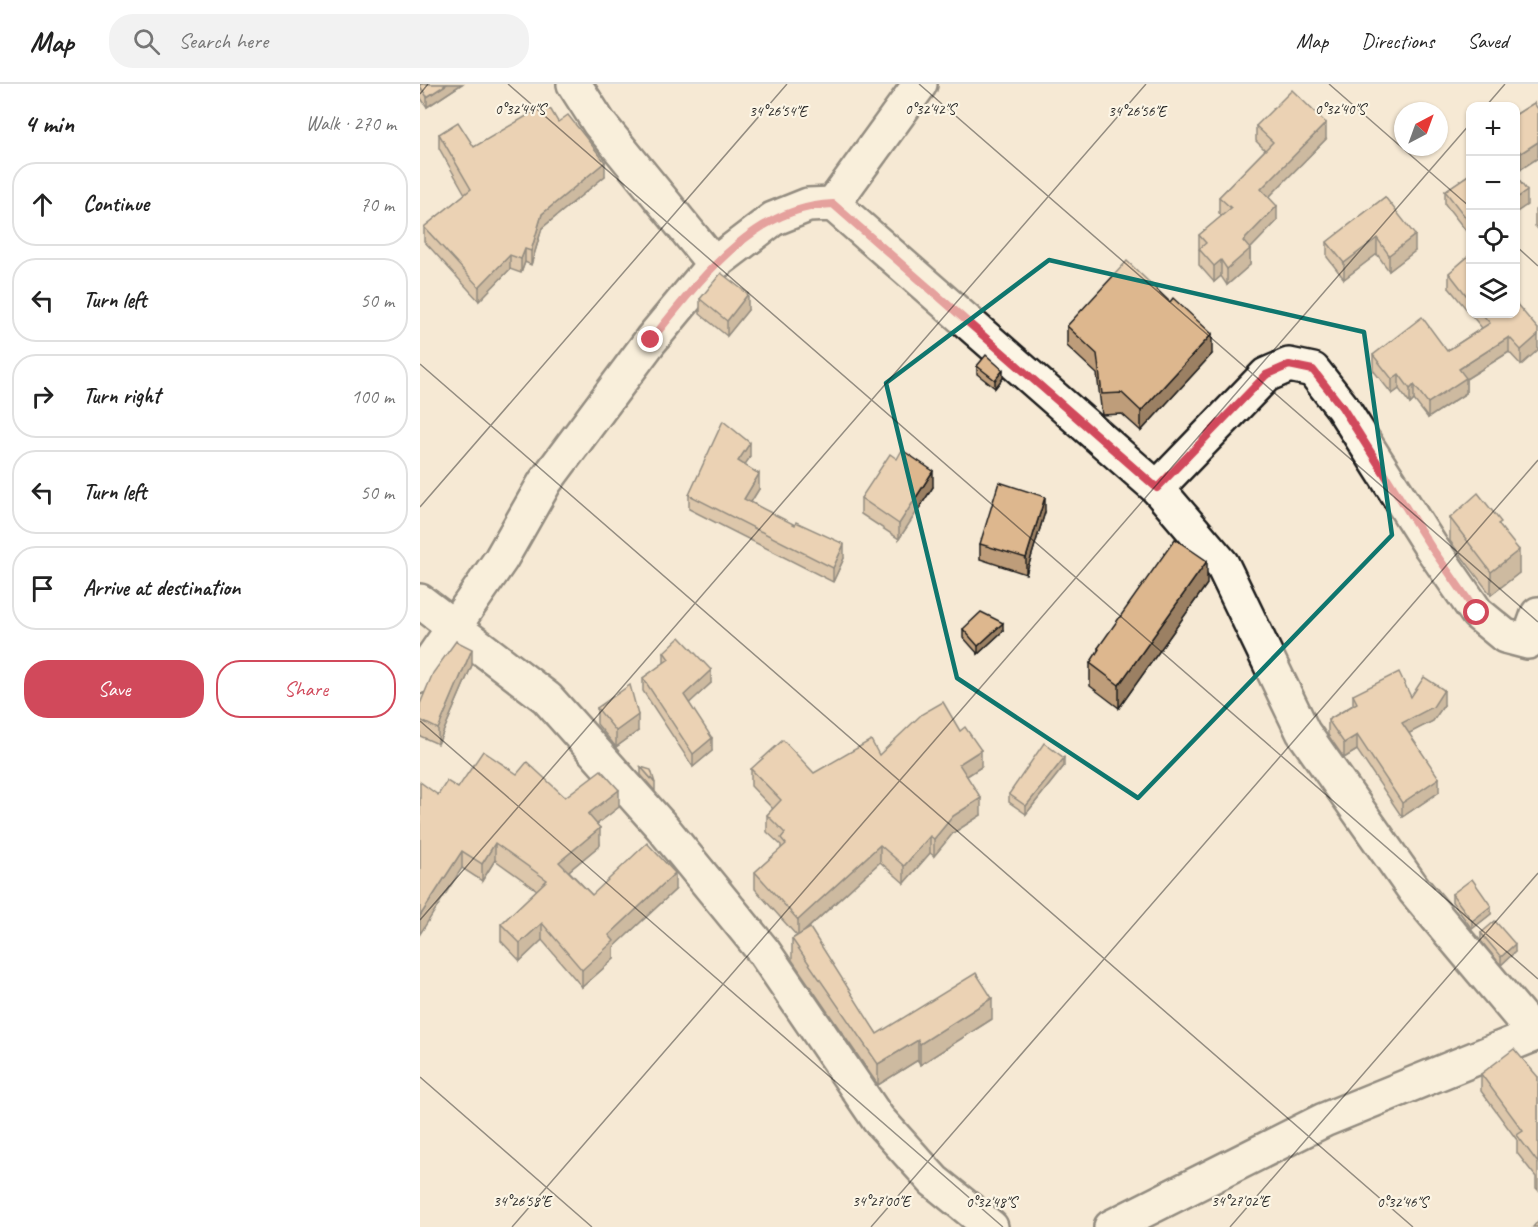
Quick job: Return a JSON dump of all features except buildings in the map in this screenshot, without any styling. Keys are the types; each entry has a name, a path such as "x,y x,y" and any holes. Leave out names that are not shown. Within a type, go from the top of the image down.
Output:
{"street":[{"path":"574,84 599,123 714,264"},
{"path":"833,204 920,84"},
{"path":"420,676 501,559 545,482 651,340 714,264 773,219 808,205 833,204 1157,488 1222,564 1303,732 1415,891 1536,1034 1324,1120 1111,1227"},
{"path":"1157,488 1266,375 1289,365 1313,370 1342,407 1431,547 1477,613 1505,636 1528,642 1538,614"},
{"path":"420,601 547,698 662,827 764,952 878,1119 934,1181 991,1227"}],"highlighted area":[{"path":"1049,260 1364,332 1392,535 1138,798 957,678 886,383"}],"route":[{"path":"651,340 714,264 773,219 808,205 833,204 1157,488 1266,375 1289,365 1313,370 1342,407 1431,547 1477,613"}]}
